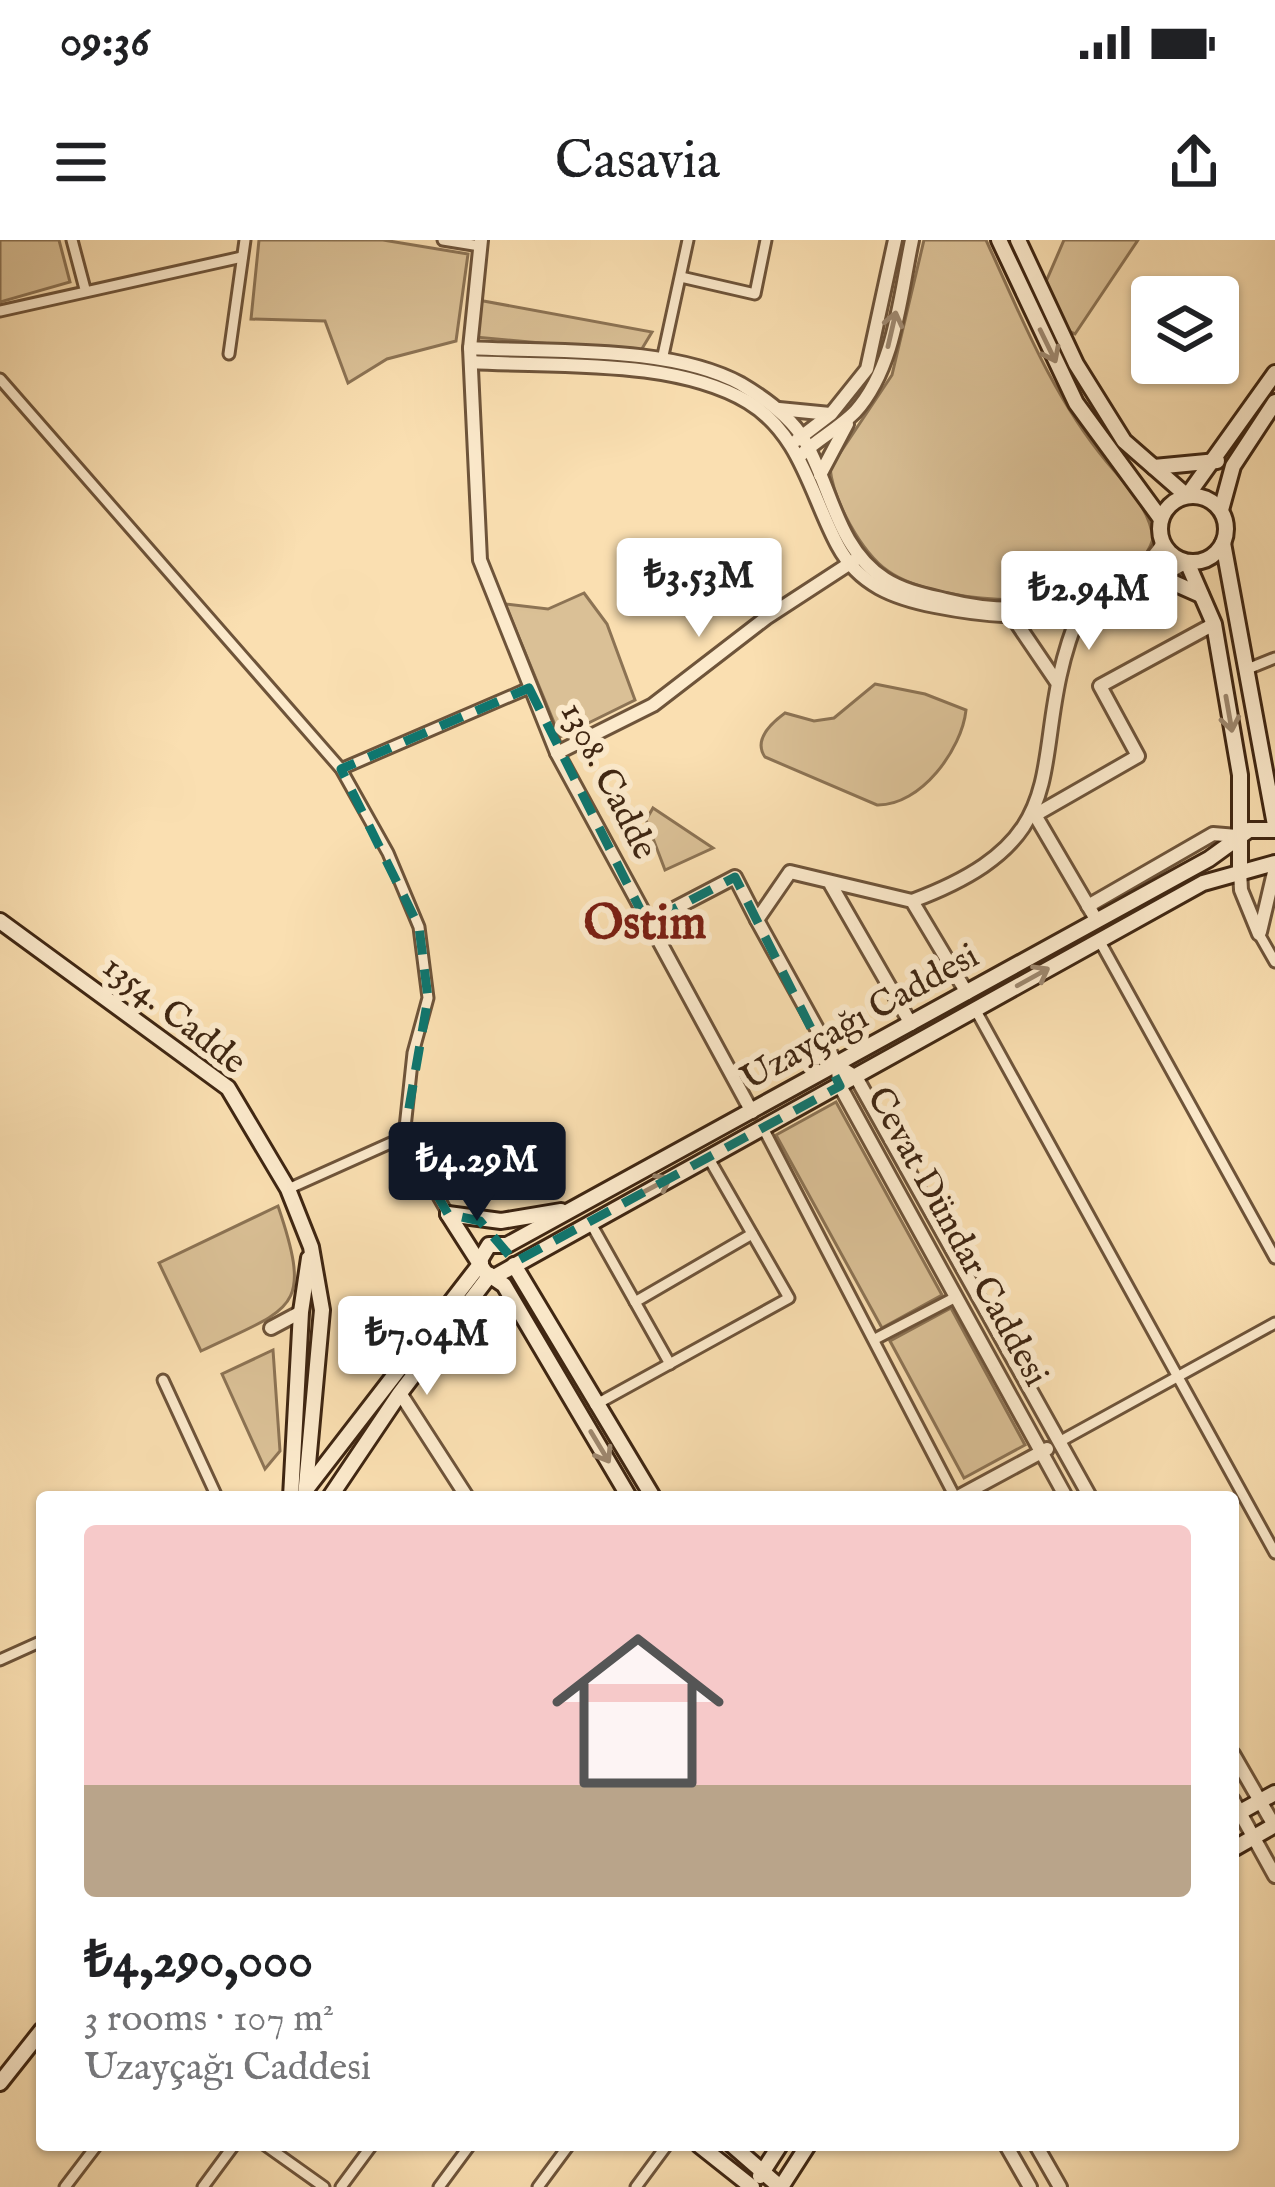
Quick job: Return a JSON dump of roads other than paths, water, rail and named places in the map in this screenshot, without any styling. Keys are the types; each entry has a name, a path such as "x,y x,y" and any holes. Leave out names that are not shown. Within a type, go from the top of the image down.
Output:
{"main road":[{"path":"999,240 1076,404 1161,519 1163,543 1187,562 1214,624 1240,775 1240,870"},
{"path":"1018,240 1076,364 1124,441 1187,496 1206,498 1221,510"},
{"path":"1161,519 1217,460 1275,373"},
{"path":"1237,836 1275,828 1221,510 1233,466 1275,402"},
{"path":"1154,467 1217,460"},
{"path":"1187,562 1208,559 1223,543"},
{"path":"1138,587 1174,583 1203,596"},
{"path":"1254,720 1275,763"},
{"name":"Uzayçağı Caddesi","path":"1237,836 1209,859 577,1208 504,1244 489,1245 486,1269 514,1263 1203,883 1240,870 1275,865"},
{"name":"1354. Cadde","path":"0,921 228,1088 288,1189 311,1247 322,1310 313,1430 302,1491"},
{"path":"448,1214 502,1221 577,1208"},
{"path":"448,1214 504,1244 649,1491"},
{"path":"448,1214 625,1491"},
{"path":"301,1491 300,1333 311,1247"},
{"path":"334,1491 486,1269"},
{"path":"304,1491 486,1269"},
{"path":"301,1312 322,1310"},
{"path":"300,1333 321,1332"},
{"path":"313,1430 330,1440 343,1438"},
{"path":"1239,1808 1275,1793"},
{"path":"1239,1846 1275,1826"},
{"path":"0,2083 36,2038"},
{"path":"707,2151 753,2187 776,2151"},
{"path":"740,2151 780,2187 804,2151"}],"street":[{"path":"72,240 85,289"},
{"path":"229,354 245,240"},
{"path":"443,240 480,243"},
{"path":"662,360 688,240"},
{"path":"680,277 755,294 766,240"},
{"path":"800,446 867,369 895,240"},
{"path":"820,476 830,447 886,357 912,240"},
{"name":"1308. Cadde","path":"480,243 470,355 480,560 557,753 752,1112"},
{"path":"0,311 242,257"},
{"path":"470,355 662,360 713,371 773,407 803,416 831,414"},
{"path":"470,355 672,375 747,401 800,446 855,560 889,594 1014,619 1081,609 1187,562"},
{"path":"0,379 341,769 388,853 419,927 428,998 413,1053 404,1137 448,1214"},
{"path":"773,407 820,476 855,560 908,590 965,605 1037,609 1080,599 1141,570 1163,543"},
{"path":"800,446 855,411"},
{"path":"557,753 653,705 766,618 855,560"},
{"path":"1081,609 1057,682 1035,815 1097,921"},
{"path":"1014,619 1057,682"},
{"path":"757,920 790,872 912,901 969,880 1010,849 1035,815 1138,757 1100,686 1214,624"},
{"path":"1245,670 1272,660"},
{"path":"341,769 529,688"},
{"path":"1088,906 1213,834 1237,836"},
{"path":"1259,934 1275,865"},
{"path":"1240,870 1241,890 1275,962"},
{"path":"647,923 735,878 837,1065"},
{"path":"831,885 911,1024"},
{"path":"912,901 967,993"},
{"path":"1099,940 1275,1258"},
{"path":"976,1009 1275,1553"},
{"name":"Cevat Dündar Caddesi","path":"837,1065 856,1077 1087,1491"},
{"name":"Cevat Dündar Caddesi","path":"837,1065 840,1086 1063,1491"},
{"path":"763,1127 954,1491"},
{"path":"288,1189 404,1137"},
{"path":"595,1405 788,1298 708,1157"},
{"path":"589,1221 670,1364"},
{"path":"635,1302 752,1234"},
{"path":"877,1338 956,1297"},
{"path":"300,1333 272,1328 301,1312"},
{"path":"968,1491 1275,1323"},
{"path":"163,1380 214,1491"},
{"path":"400,1393 463,1491"},
{"path":"0,1660 36,1644"},
{"path":"1239,1765 1275,1826"},
{"path":"1239,1815 1275,1876"},
{"path":"65,2187 92,2151"},
{"path":"203,2187 230,2151"},
{"path":"274,2151 324,2187"},
{"path":"341,2187 368,2151"},
{"path":"439,2187 466,2151"},
{"path":"538,2187 565,2151"},
{"path":"635,2187 662,2151"},
{"path":"1009,2151 1030,2187"},
{"path":"1039,2151 1060,2187"}],"district":[{"name":"Ostim","path":"645,925"}]}
